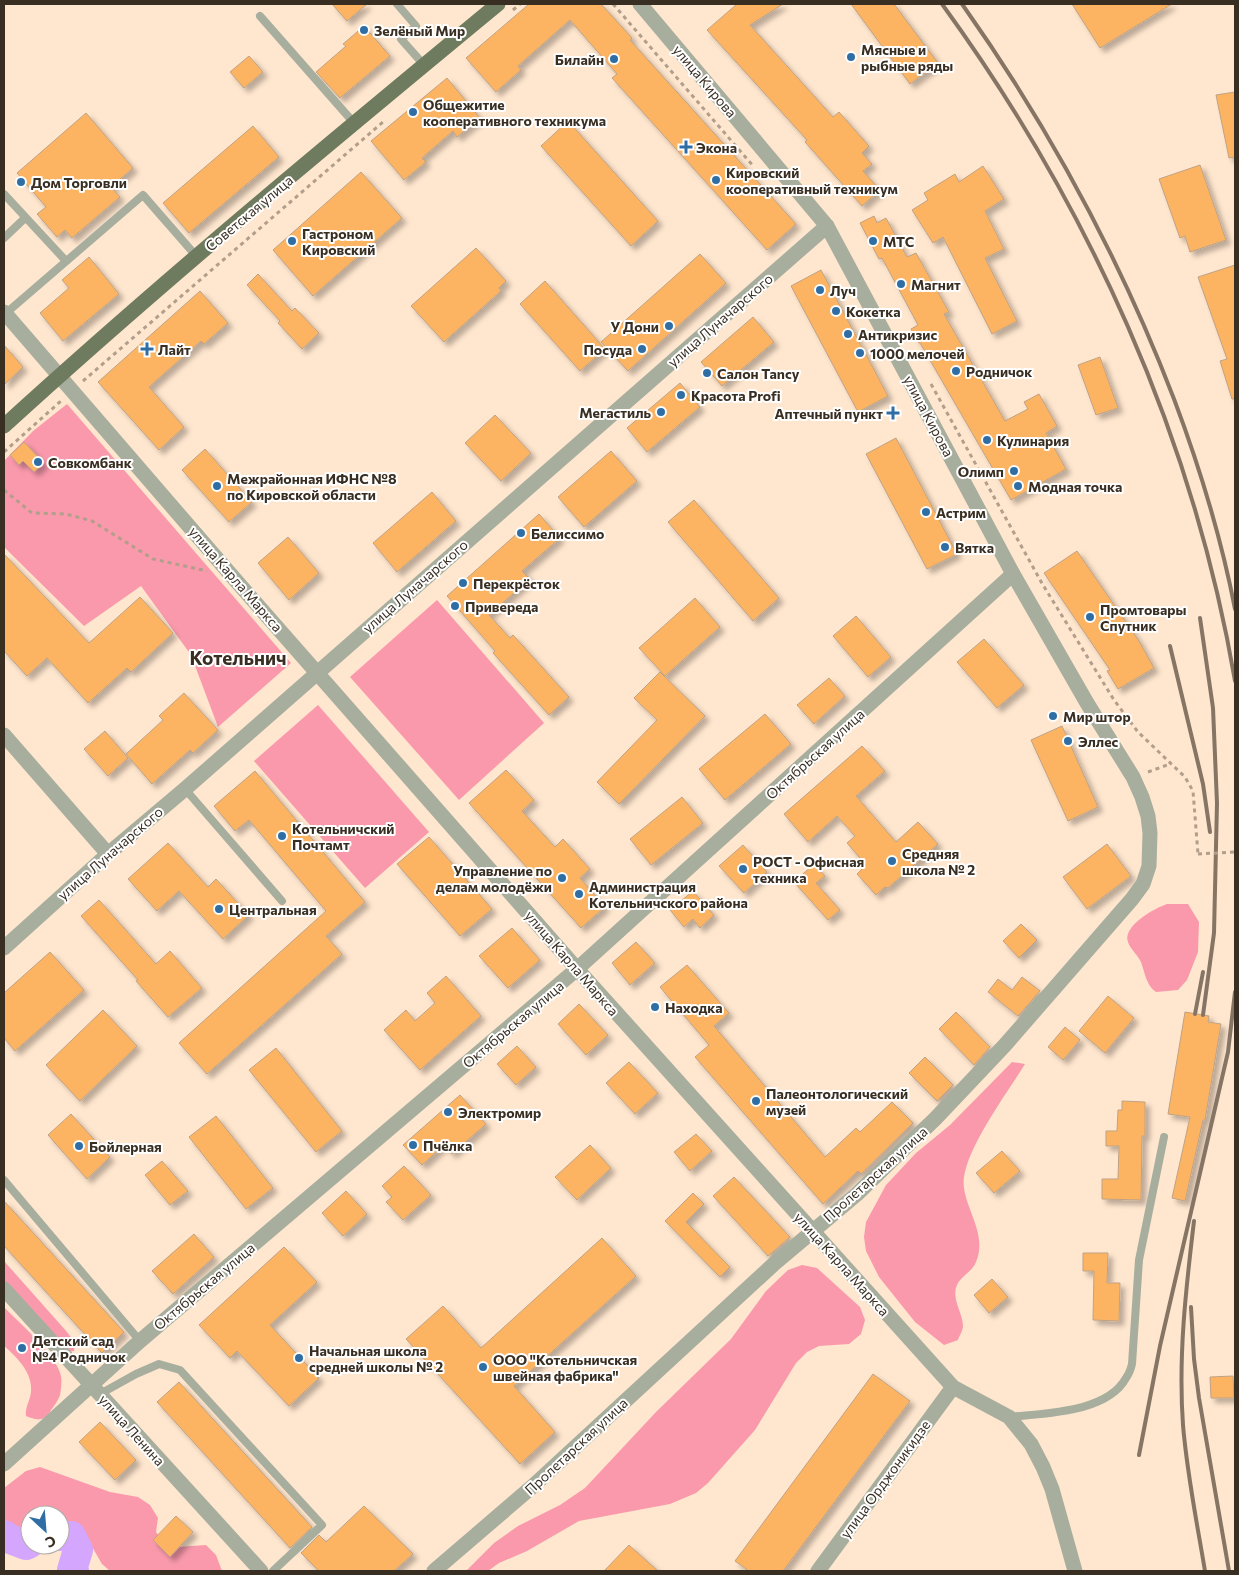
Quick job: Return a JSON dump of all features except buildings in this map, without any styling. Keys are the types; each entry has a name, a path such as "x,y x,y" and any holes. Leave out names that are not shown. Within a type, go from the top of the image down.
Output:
{"main road":[{"name":"Советская улица","path":"4,426 59,375 197,257 354,123 498,4"}],"street":[{"name":"улица Кирова","path":"640,4 827,226 1014,574 1087,702 1133,777 1148,816 1149,866"},
{"name":"улица Луначарского","path":"4,948 108,854 185,789 827,226"},
{"name":"улица Карла Маркса","path":"4,313 577,970 953,1387 1009,1417 1031,1444 1043,1466 1052,1489 1075,1571"},
{"name":"Октябрьская улица","path":"4,1464 96,1389 140,1341 577,970 1014,574"},
{"path":"4,735 108,854"},
{"name":"Пролетарская улица","path":"434,1571 533,1486 774,1263 856,1194 935,1119 999,1052 1132,900 1142,884 1149,866"},
{"name":"улица Ленина","path":"4,1289 261,1571"},
{"name":"улица Орджоникидзе","path":"818,1571 953,1387"}],"lane":[{"path":"397,4 416,26 401,39 424,65"},
{"path":"260,16 354,123"},
{"path":"4,194 66,261"},
{"path":"4,313 143,195 197,257"},
{"path":"4,238 25,218"},
{"path":"185,789 282,901"},
{"path":"1009,1417 1060,1411 1094,1404 1112,1394 1126,1380 1132,1364 1139,1260 1164,1137"},
{"path":"4,1180 140,1341"},
{"path":"96,1389 159,1364 180,1370 322,1525 273,1571"}],"path":[{"path":"512,10 520,4"},
{"path":"613,4 759,172"},
{"path":"4,452 72,390 386,120"},
{"path":"958,431 1043,585 1114,700 1138,732 1185,777 1193,791 1198,854 1235,852"},
{"path":"4,490 32,513 66,514 92,521 153,559 232,576"},
{"path":"1133,777 1170,764"}],"shaded area":[{"path":"67,404 291,663 218,727 191,655 141,586 84,626 4,547 4,461 33,431"},
{"path":"437,600 544,723 459,800 350,677"},
{"path":"318,705 429,832 365,888 254,761"},
{"path":"1167,904 1188,904 1199,922 1198,952 1187,980 1178,990 1156,992 1148,982 1141,962 1129,945 1127,936 1141,918"},
{"path":"1012,1062 1025,1064 981,1134 967,1164 964,1187 977,1229 979,1251 976,1262 957,1285 955,1295 963,1326 962,1332 958,1340 944,1345 915,1322 879,1277 866,1251 864,1237 866,1222 886,1185 916,1153 950,1125"},
{"path":"4,1261 67,1332 75,1343 74,1351 67,1352 4,1283"},
{"path":"802,1265 817,1268 860,1307 865,1320 861,1334 849,1344 819,1346 807,1352 796,1363 755,1430 708,1483 696,1493 670,1504 579,1521 527,1551 499,1563 488,1571 466,1571 494,1543 518,1526 560,1505 585,1488 656,1412 731,1339 766,1291 788,1270"},
{"path":"4,1307 45,1349 53,1359 61,1376 60,1395 48,1415 42,1419 26,1416 31,1385 23,1366 4,1346"},
{"path":"40,1467 110,1492 138,1497 150,1505 158,1518 156,1532 164,1543 178,1547 206,1545 216,1555 222,1571 110,1571 102,1564 87,1538 70,1527 70,1505 20,1505 20,1532 4,1544 4,1488 26,1471"}],"waterway":[{"path":"4,1535 20,1543"},
{"path":"70,1536 78,1550 72,1570 74,1571"}],"railway":[{"path":"942,4 995,81 1043,160 1088,242 1128,326 1162,412 1192,500 1216,590 1235,681"},
{"path":"962,4 994,51 1053,146 1106,244 1130,295 1153,347 1193,451 1216,529 1235,609"},
{"path":"1200,618 1213,708 1217,803 1214,933 1203,1015"},
{"path":"1170,646 1203,784 1210,832"},
{"path":"1195,1014 1203,972"},
{"path":"1139,1455 1160,1346 1228,1052 1235,992"},
{"path":"1194,1221 1188,1272 1181,1374 1187,1462 1205,1571"},
{"path":"1191,1307 1194,1359 1199,1398 1229,1571"}],"place":[{"name":"Зелёный Мир","path":"364,30"},
{"name":"Мясные и рыбные ряды","path":"851,57"},
{"name":"Билайн","path":"614,59"},
{"name":"Общежитие кооперативного техникума","path":"413,112"},
{"name":"Экона","path":"686,147"},
{"name":"Кировский кооперативный техникум","path":"716,180"},
{"name":"Дом Торговли","path":"21,182"},
{"name":"Гастроном Кировский","path":"292,241"},
{"name":"МТС","path":"873,241"},
{"name":"Магнит","path":"901,284"},
{"name":"Луч","path":"820,290"},
{"name":"Кокетка","path":"836,311"},
{"name":"У Дони","path":"669,326"},
{"name":"Антикризис","path":"848,334"},
{"name":"Лайт","path":"147,349"},
{"name":"Посуда","path":"642,349"},
{"name":"1000 мелочей","path":"860,353"},
{"name":"Родничок","path":"956,371"},
{"name":"Салон Tancy","path":"707,373"},
{"name":"Красота Profi","path":"681,395"},
{"name":"Мегастиль","path":"661,412"},
{"name":"Аптечный пункт","path":"893,413"},
{"name":"Кулинария","path":"987,440"},
{"name":"Совкомбанк","path":"38,462"},
{"name":"Олимп","path":"1014,471"},
{"name":"Межрайонная ИФНС №8 по Кировской области","path":"217,486"},
{"name":"Модная точка","path":"1018,486"},
{"name":"Астрим","path":"926,512"},
{"name":"Белиссимо","path":"521,533"},
{"name":"Вятка","path":"945,547"},
{"name":"Перекрёсток","path":"463,583"},
{"name":"Привереда","path":"455,606"},
{"name":"Промтовары Спутник","path":"1090,617"},
{"name":"Мир штор","path":"1053,716"},
{"name":"Эллес","path":"1068,741"},
{"name":"Котельничский Почтамт","path":"282,836"},
{"name":"Средняя школа № 2","path":"892,861"},
{"name":"РОСТ - Офисная техника","path":"743,869"},
{"name":"Управление по делам молодёжи","path":"562,878"},
{"name":"Администрация Котельничского района","path":"579,894"},
{"name":"Центральная","path":"219,909"},
{"name":"Находка","path":"655,1007"},
{"name":"Палеонтологический музей","path":"756,1101"},
{"name":"Электромир","path":"448,1112"},
{"name":"Пчёлка","path":"413,1145"},
{"name":"Бойлерная","path":"79,1146"},
{"name":"Детский сад №4 Родничок","path":"22,1348"},
{"name":"Начальная школа средней школы № 2","path":"299,1358"},
{"name":"ООО \"Котельничская швейная фабрика\"","path":"483,1367"}],"district":[{"name":"Котельнич","path":"238,657"}]}
